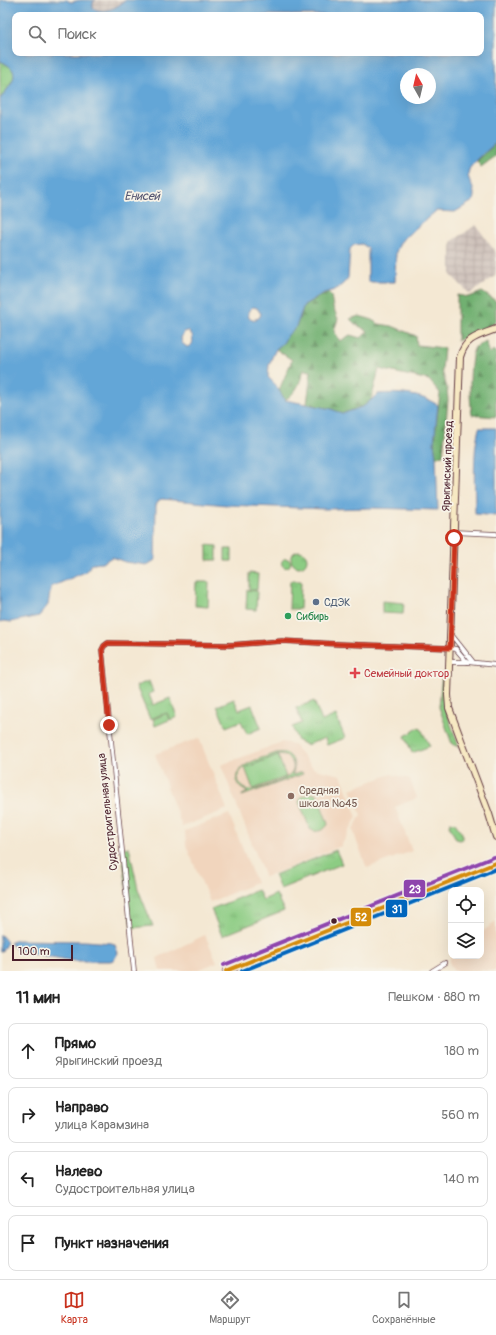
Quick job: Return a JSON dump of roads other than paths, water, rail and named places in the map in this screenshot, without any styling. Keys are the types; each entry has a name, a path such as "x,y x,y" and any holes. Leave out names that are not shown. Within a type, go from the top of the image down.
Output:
{"main road":[{"name":"Ярыгинский проезд","path":"496,329 468,342 463,348 460,357 448,695 449,708 489,814 496,837"},
{"path":"226,971 496,862"}],"street":[{"path":"454,532 496,534"},
{"path":"450,633 473,662"},
{"name":"Судостроительная улица","path":"134,971 102,650 104,646 108,643 230,645 282,641 450,648"},
{"path":"450,648 456,649 467,662"},
{"path":"450,662 496,664"},
{"path":"246,963 249,971"},
{"path":"432,971 445,963"}],"water":[{"name":"Енисей","path":"0,0 66,0 71,2 96,0 93,2 93,8 97,10 106,10 114,8 126,0 496,0 496,143 477,160 469,170 469,178 474,192 473,201 455,212 436,211 403,239 396,252 395,282 368,281 368,248 362,244 354,245 350,249 348,278 335,290 324,293 304,305 296,327 276,349 269,365 268,377 275,384 285,400 332,409 342,414 364,406 378,394 393,393 417,396 438,405 434,443 438,510 372,508 325,509 227,505 162,499 159,500 156,505 155,560 147,565 125,562 112,557 102,563 92,564 85,572 51,587 48,605 39,616 11,622 0,622 0,99 14,78 12,69 0,61","holes":["253,307 257,308 261,314 259,318 252,320 249,318 248,312","188,331 192,335 193,339 191,345 187,347 182,343 181,338 184,332"]},
{"path":"479,428 496,428 496,516 475,514 475,449"},
{"path":"0,934 7,942 2,951 0,951"},
{"path":"15,940 112,943 115,945 118,953 114,960 110,961 74,961 18,951 10,943"}],"place":[{"name":"СДЭК","path":"316,602"},
{"name":"Сибирь","path":"288,616"},
{"name":"Семейный доктор","path":"355,673"},
{"name":"Средняя школа №45","path":"291,796"}]}
